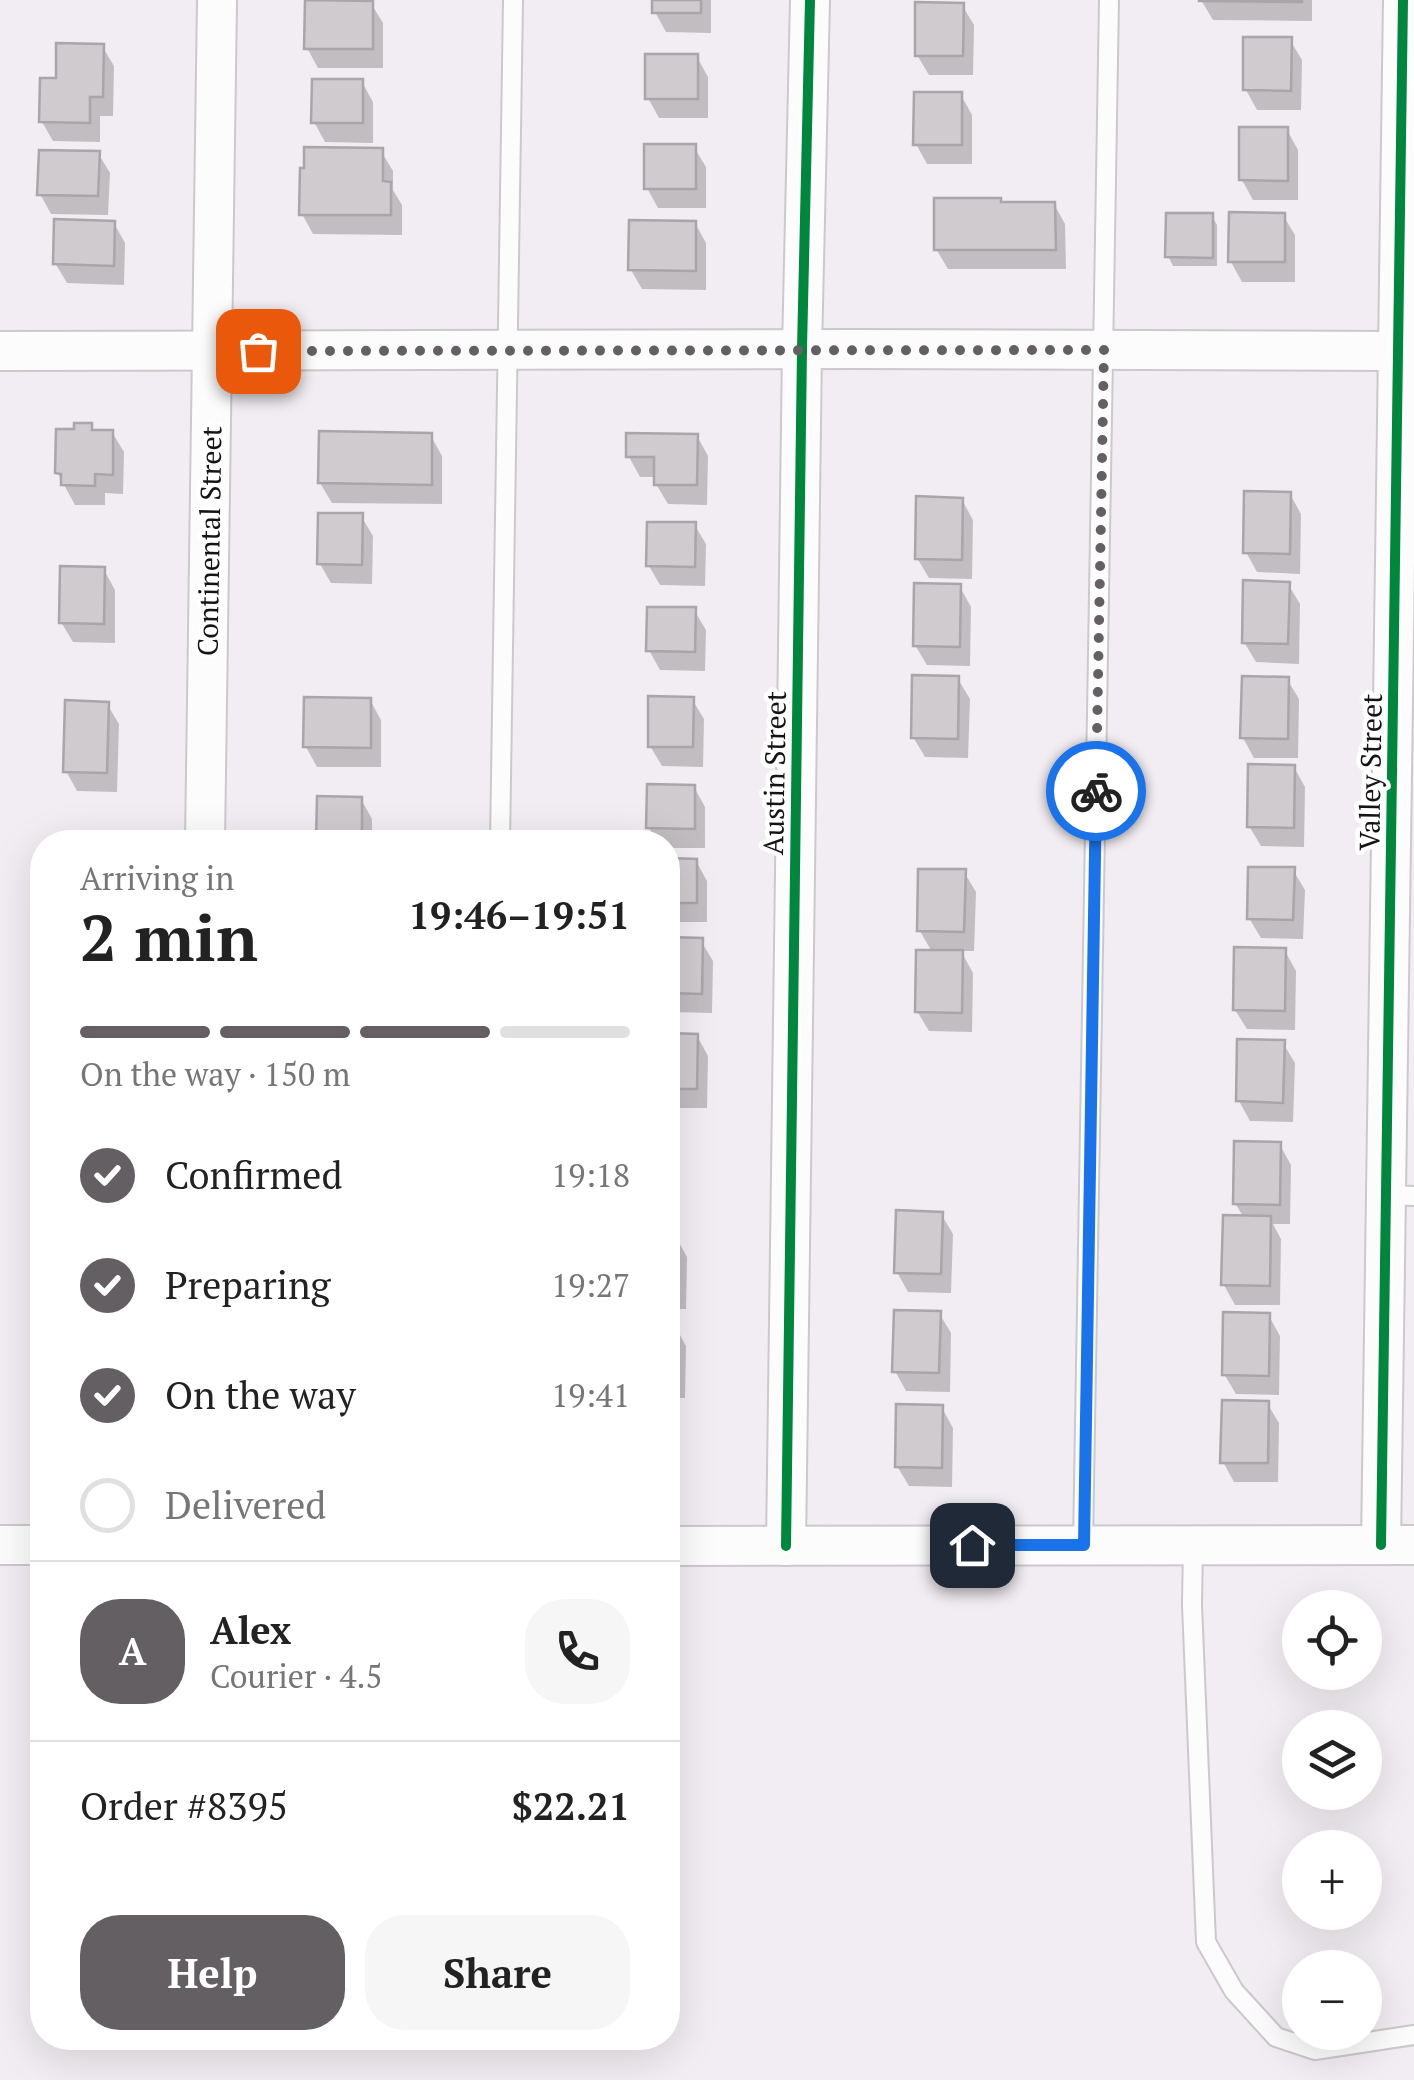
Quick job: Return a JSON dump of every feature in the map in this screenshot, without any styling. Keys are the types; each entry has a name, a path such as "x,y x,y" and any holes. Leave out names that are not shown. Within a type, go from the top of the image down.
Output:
{"street":[{"name":"Continental Street","path":"204,830 217,0"},
{"name":"Austin Street","path":"786,1546 810,0"},
{"name":"Valley Street","path":"1398,1545 1404,624 1397,351 1403,0"},
{"path":"0,350 1397,351"},
{"path":"0,1545 30,1545"},
{"path":"680,1546 1398,1545"}],"lane":[{"path":"500,830 513,0"},
{"path":"1084,1545 1109,0"},
{"path":"1193,1545 1206,1942 1234,1991 1276,2037 1315,2050 1414,2035"}],"building":[{"path":"305,0 373,1 373,49 304,49"},
{"path":"652,0 701,0 701,13 652,13"},
{"path":"1302,0 1302,2 1199,1"},
{"path":"915,2 964,3 963,56 915,56"},
{"path":"1243,37 1292,37 1291,91 1243,90"},
{"path":"56,43 104,44 103,97 90,97 90,123 39,122 40,78 56,78"},
{"path":"645,54 698,54 698,99 645,99"},
{"path":"312,79 363,79 363,123 311,123"},
{"path":"914,92 962,92 962,145 913,145"},
{"path":"1239,127 1288,127 1288,181 1239,180"},
{"path":"644,144 696,144 696,189 644,189"},
{"path":"304,147 383,148 383,181 391,182 391,215 299,215"},
{"path":"39,150 100,151 98,196 37,195"},
{"path":"934,198 1055,202 1056,250 934,250"},
{"path":"1229,212 1285,213 1285,262 1228,262"},
{"path":"1166,213 1213,213 1213,258 1165,257"},
{"path":"54,219 115,221 114,266 53,264"},
{"path":"629,220 696,221 696,271 628,270"},
{"path":"74,423 92,423 92,430 113,430 113,475 95,474 95,486 61,485 61,474 55,473 56,429 74,429"},
{"path":"319,431 432,433 432,485 318,483"},
{"path":"626,433 698,434 697,485 654,485 654,457 626,457"},
{"path":"1244,491 1291,492 1290,554 1243,553"},
{"path":"916,496 963,498 962,560 915,559"},
{"path":"318,513 363,513 362,565 317,564"},
{"path":"647,522 696,522 695,567 646,566"},
{"path":"60,566 105,567 104,624 59,623"},
{"path":"1243,580 1290,582 1288,644 1242,643"},
{"path":"914,583 961,584 960,647 913,646"},
{"path":"647,607 696,607 695,652 646,651"},
{"path":"912,675 959,676 958,739 911,738"},
{"path":"1242,676 1289,677 1288,739 1240,738"},
{"path":"648,696 694,697 693,747 648,747"},
{"path":"304,697 371,698 371,748 303,747"},
{"path":"65,700 109,702 107,773 63,772"},
{"path":"1248,764 1295,765 1294,828 1247,827"},
{"path":"647,784 695,785 695,829 646,828"},
{"path":"317,796 362,797 362,830 316,830"},
{"path":"680,858 697,859 697,903 680,903"},
{"path":"1248,867 1295,867 1293,920 1247,919"},
{"path":"918,869 966,869 964,932 917,931"},
{"path":"680,937 703,938 702,994 680,993"},
{"path":"1234,947 1286,948 1285,1011 1233,1010"},
{"path":"916,950 963,950 962,1013 915,1012"},
{"path":"680,1033 698,1034 697,1089 680,1089"},
{"path":"1237,1039 1285,1040 1283,1103 1236,1101"},
{"path":"1234,1141 1281,1142 1280,1205 1233,1204"},
{"path":"896,1210 943,1212 941,1274 894,1273"},
{"path":"1223,1215 1271,1216 1270,1286 1221,1285"},
{"path":"894,1310 941,1311 939,1373 892,1372"},
{"path":"1223,1312 1270,1313 1269,1376 1222,1375"},
{"path":"1222,1400 1269,1401 1268,1463 1220,1463"},
{"path":"896,1404 943,1405 942,1468 895,1467"}],"cycle path":[{"path":"786,1546 810,0"},
{"path":"1381,1545 1403,0"}],"way so far":[{"path":"258,351 1104,350 1096,791"}],"route":[{"path":"972,1545 1084,1545 1096,791"}]}
